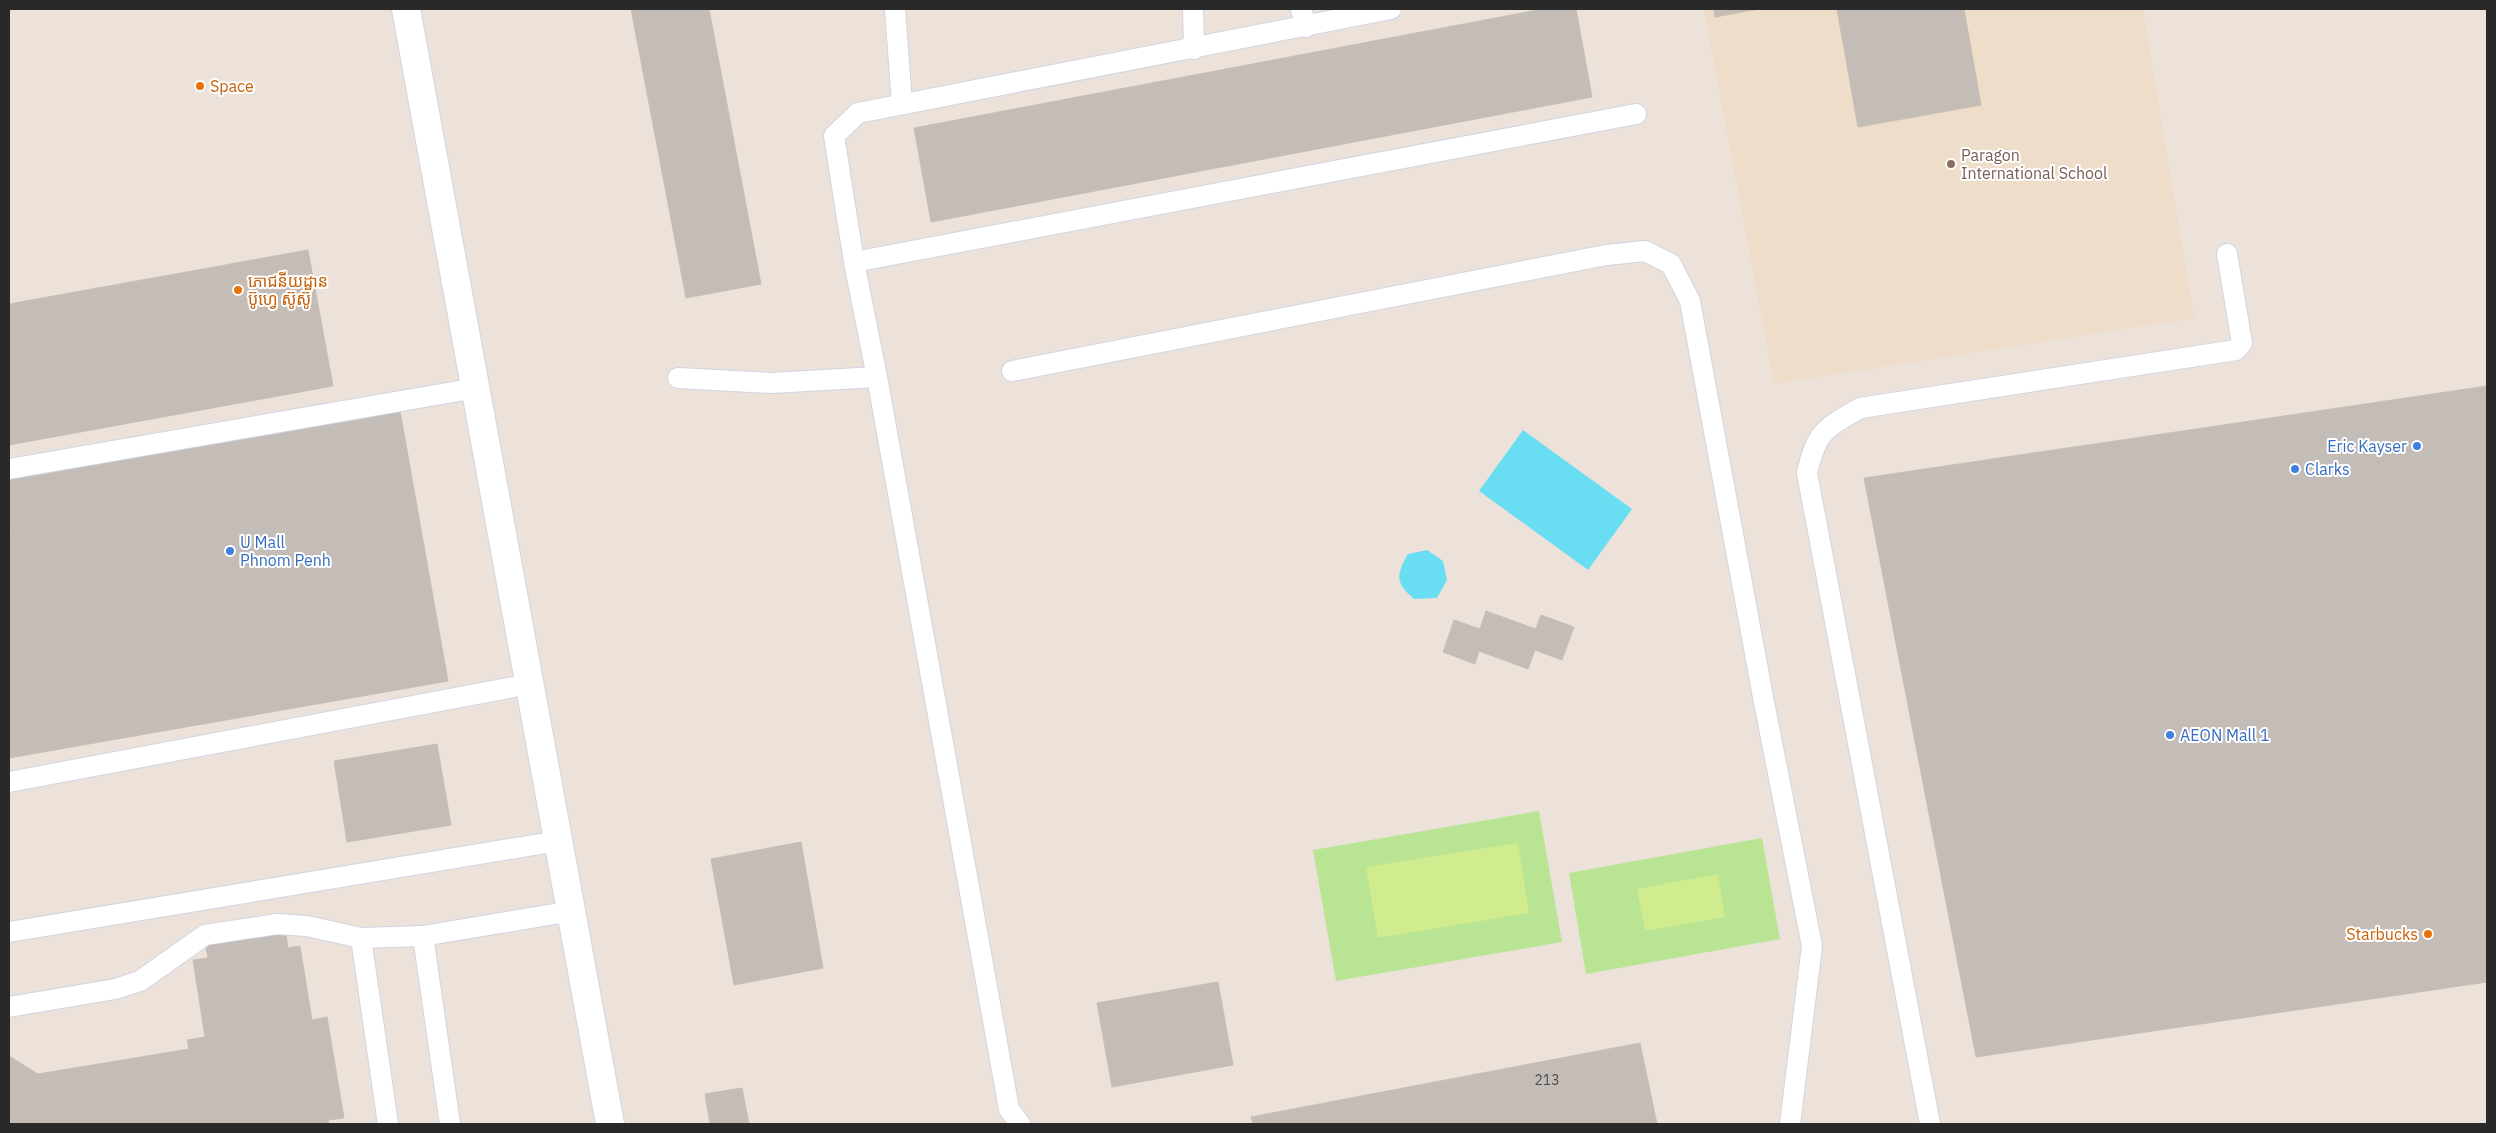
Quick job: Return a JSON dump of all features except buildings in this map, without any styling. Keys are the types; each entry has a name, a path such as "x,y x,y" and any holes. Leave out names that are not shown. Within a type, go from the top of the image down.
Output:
{"main road":[{"path":"406,9 610,1124"}],"lane":[{"path":"895,9 902,104"},
{"path":"1193,9 1194,49"},
{"path":"1020,1124 1009,1109 877,377 854,262 834,136 858,113 1194,49 1303,18 1391,9"},
{"path":"854,262 1636,114"},
{"path":"1012,371 1606,255 1645,251 1671,264 1690,301 1763,697 1812,946 1790,1124"},
{"path":"1930,1124 1807,473 1813,446 1826,428 1860,408 2236,350 2242,343 2227,254"},
{"path":"678,378 771,383 877,377"},
{"path":"9,470 476,388"},
{"path":"9,782 530,684"},
{"path":"9,932 558,841"},
{"path":"9,1007 115,989 140,981 205,935 277,924 307,926 361,938 423,936 572,911"},
{"path":"423,936 450,1124"},
{"path":"361,938 388,1124"}],"shaded area":[{"name":"Paragon International School","path":"1704,9 2143,9 2194,318 1774,384"}],"green space":[{"path":"1539,811 1562,942 1336,981 1313,850"},
{"path":"1762,838 1780,939 1586,974 1569,873"},
{"path":"1518,843 1529,913 1378,938 1366,867"},
{"path":"1718,874 1725,917 1645,931 1637,889"}],"water":[{"path":"1523,430 1632,509 1588,570 1479,491"},
{"path":"1427,550 1443,561 1447,580 1437,598 1414,599 1403,588 1399,578 1401,568 1408,554"}],"place":[{"name":"Space","path":"200,86"},
{"name":"Paragon International School","path":"1951,164"},
{"name":"ភោជនីយដ្ឋាន ប៊ូហ្វេ ស៊ូស៊ូ","path":"238,290"},
{"name":"Eric Kayser","path":"2417,446"},
{"name":"Clarks","path":"2295,469"},
{"name":"U Mall Phnom Penh","path":"230,551"},
{"name":"AEON Mall 1","path":"2170,735"},
{"name":"Starbucks","path":"2428,934"}]}
